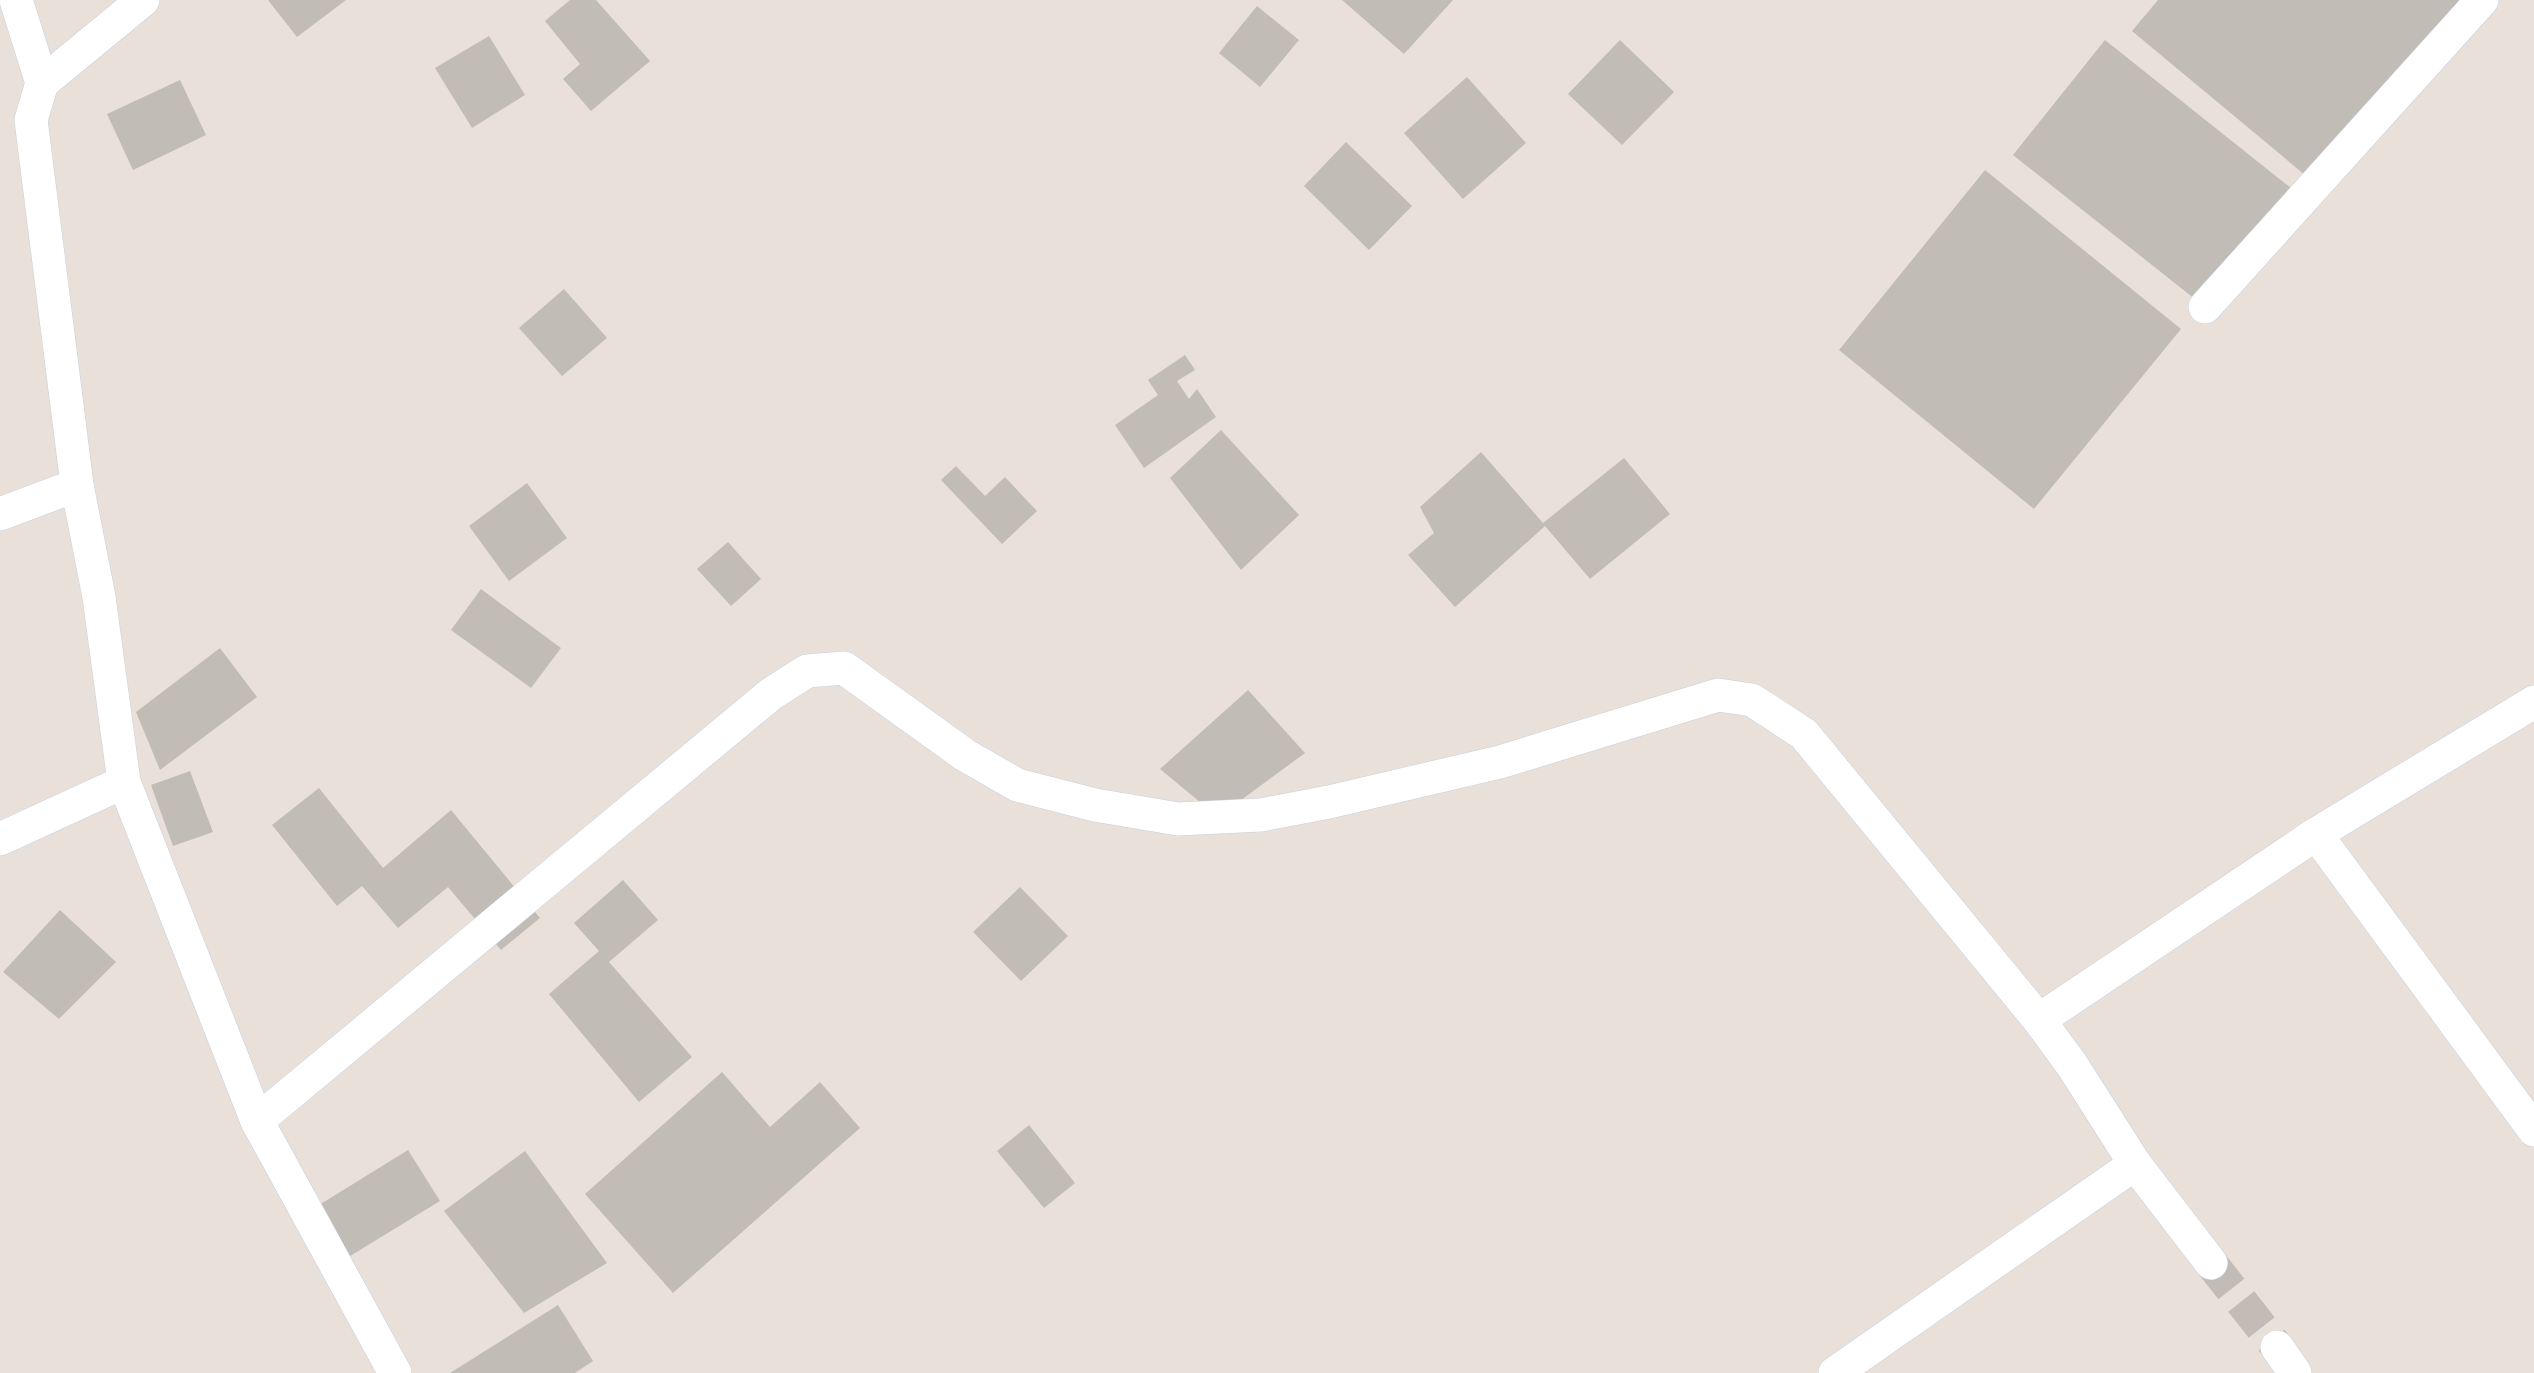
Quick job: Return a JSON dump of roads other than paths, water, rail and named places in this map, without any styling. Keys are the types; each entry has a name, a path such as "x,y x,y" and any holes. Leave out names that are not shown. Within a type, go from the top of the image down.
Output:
{"street":[{"path":"0,4 15,0 42,83"},
{"path":"143,0 42,83 31,120 77,485 99,597 124,782 257,1121 395,1373"},
{"path":"2205,307 2482,0"},
{"path":"0,514 77,485"},
{"path":"257,1121 771,694 807,671 844,668 965,755 1017,785 1095,805 1178,819 1261,815 1329,802 1500,762 1718,695 1752,700 1804,734 2039,1020 2072,1065 2135,1164 2211,1263"},
{"path":"2039,1020 2316,834 2534,702"},
{"path":"0,839 124,782"},
{"path":"2316,834 2534,1130"},
{"path":"1835,1373 2135,1164"}],"tunnel":[{"path":"2211,1263 2277,1347"}]}
